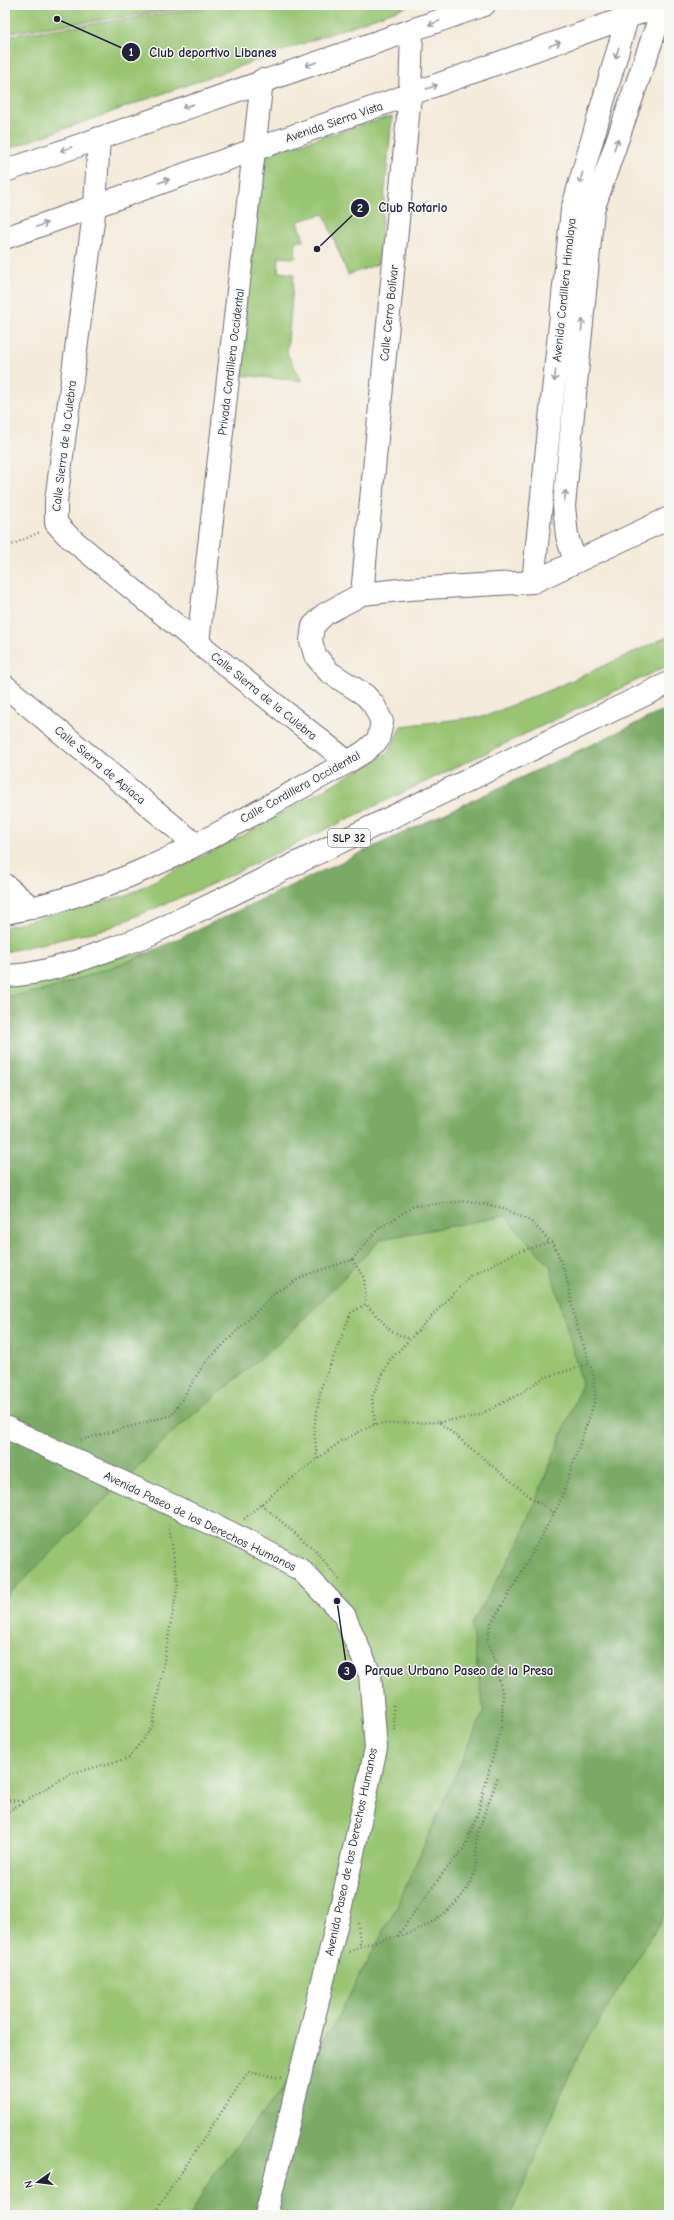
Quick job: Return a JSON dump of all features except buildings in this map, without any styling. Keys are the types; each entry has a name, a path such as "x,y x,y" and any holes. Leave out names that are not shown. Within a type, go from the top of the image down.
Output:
{"street":[{"path":"5,171 262,80 412,31 484,5"},
{"name":"Avenida Sierra Vista","path":"5,238 410,95 629,10 663,5"},
{"name":"Avenida Cordillera Himalaya","path":"575,562 564,506 593,210 663,5"},
{"name":"Avenida Cordillera Himalaya","path":"534,582 572,210 629,10"},
{"name":"Calle Cerro Bolívar","path":"362,594 410,95 412,31"},
{"name":"Privada Cordillera Occidental","path":"198,643 256,149 262,80"},
{"name":"Calle Sierra de la Culebra","path":"99,138 95,206 56,501 56,523 68,536 198,643 348,762"},
{"path":"539,527 548,518 552,517 556,517 566,522"},
{"path":"534,582 669,518"},
{"name":"Calle Cordillera Occidental","path":"5,913 32,908 100,888 161,863 348,762 364,752 378,740 382,722 374,705 365,695 329,672 315,655 312,641 313,626 325,614 362,594 409,589 534,582"},
{"name":"SLP 32","path":"5,976 22,976 72,962 144,938 669,683"},
{"name":"Calle Sierra de Apiaca","path":"5,686 195,844"},
{"path":"5,886 32,908"},
{"name":"Avenida Paseo de los Derechos Humanos","path":"5,1426 229,1532 301,1570 344,1615 370,1674 376,1748 327,1965 266,2215"}],"path":[{"path":"5,548 56,523"},
{"path":"52,1449 172,1415 204,1364 276,1292 308,1274 352,1260 378,1229 414,1206 468,1201 503,1208 530,1221 555,1246 566,1276 575,1319 594,1377 595,1400 559,1504 513,1588 490,1625 487,1641 494,1659 503,1695 502,1724 477,1815 464,1848 443,1873 396,1938"},
{"path":"375,1424 372,1397 389,1361 470,1276 516,1253 550,1242"},
{"path":"352,1260 364,1277 366,1304 391,1331 410,1339"},
{"path":"317,1459 314,1429 321,1388 351,1313 366,1304"},
{"path":"229,1532 282,1486 341,1441 375,1424 439,1422 477,1416 518,1395 544,1378 590,1364"},
{"path":"439,1422 529,1496 554,1513"},
{"path":"5,1814 23,1801 70,1774 129,1758 152,1727 178,1584 166,1503"},
{"path":"327,1965 360,1945 396,1938 419,1930 442,1914 466,1890 475,1870 476,1842 498,1776"},
{"path":"5,1800 23,1801"},
{"path":"153,2215 248,2072 298,2081"}],"green space":[{"path":"5,5 411,5 5,150 5,36 205,8 205,6 5,33"},
{"path":"392,116 378,264 348,275 324,214 298,221 304,241 296,241 295,258 279,257 278,272 294,274 287,353 302,381 239,375 262,155"},
{"path":"669,636 669,665 212,884 106,929 5,952 5,927 127,895 247,833 388,753 401,726 486,716 564,684"},
{"path":"669,708 669,1907 576,2059 511,2215 189,2215 215,2172 332,2028 396,1908 484,1711 471,1625 518,1545 582,1384 550,1266 505,1216 381,1239 288,1335 174,1431 5,1598 5,997 46,990 135,959"},
{"path":"669,709 669,2215 5,2215 5,973 154,952"}],"place":[{"name":"Club deportivo Libanes","path":"57,19"},
{"name":"Club Rotario","path":"317,249"},
{"name":"Parque Urbano Paseo de la Presa","path":"337,1601"}]}
